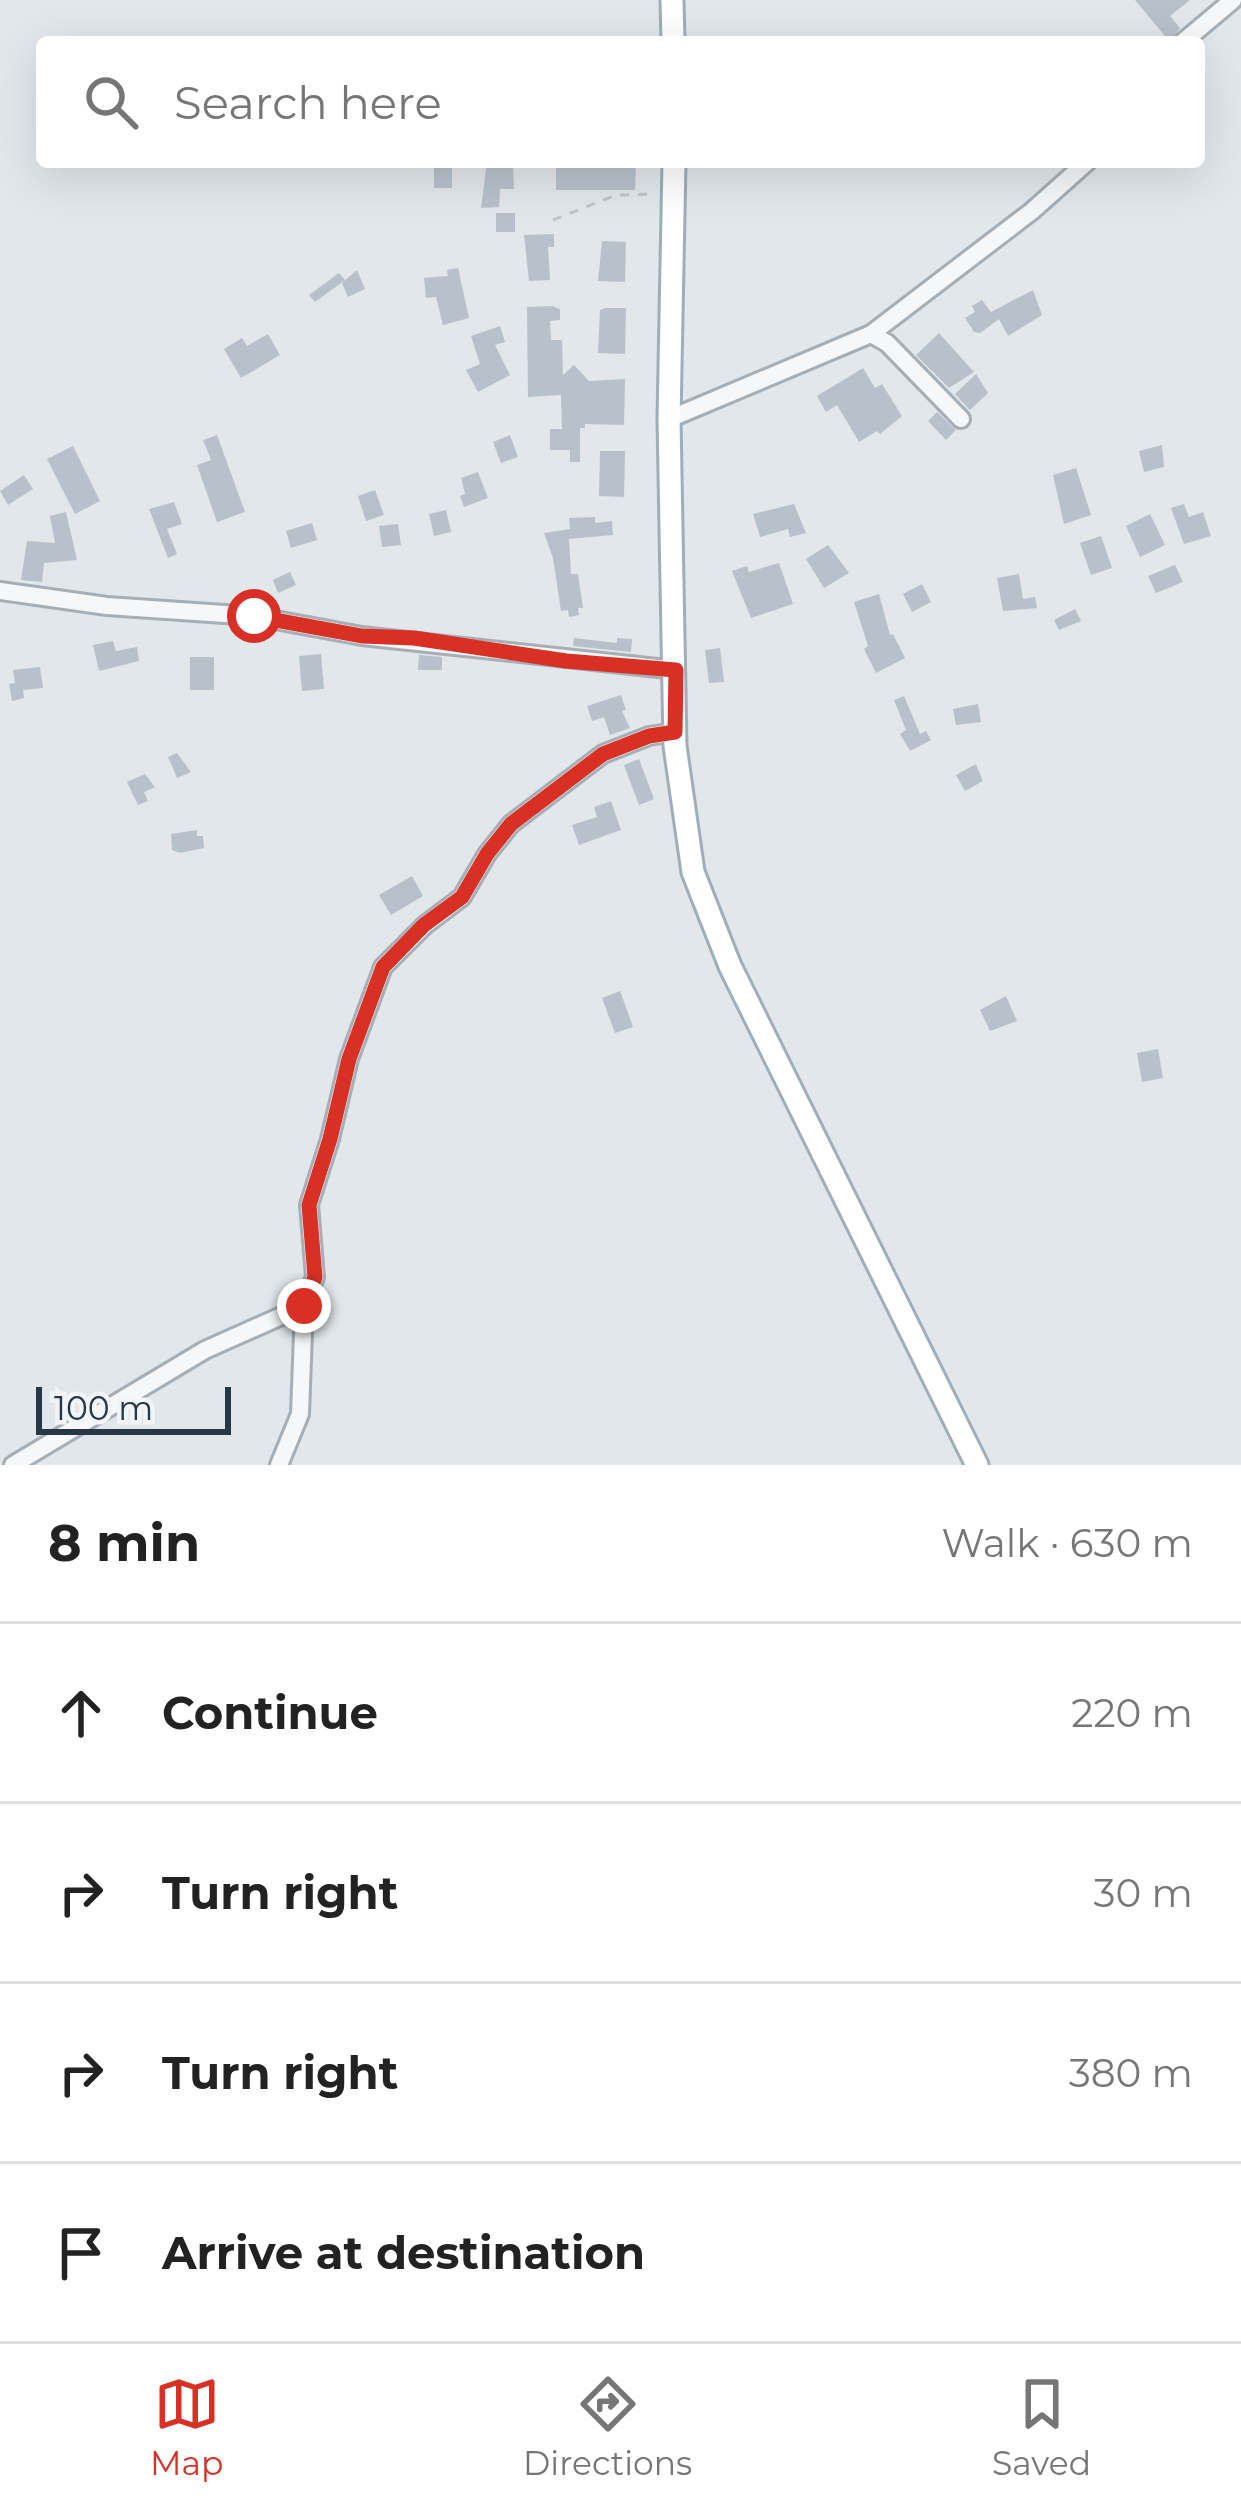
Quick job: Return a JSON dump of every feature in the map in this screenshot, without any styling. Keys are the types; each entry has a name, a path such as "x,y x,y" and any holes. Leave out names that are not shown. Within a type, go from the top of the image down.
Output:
{"main road":[{"path":"672,0 673,36"},
{"path":"674,168 669,419 675,732 694,872 713,926 976,1465"}],"street":[{"path":"1191,36 1233,0"},
{"path":"669,419 871,334 1032,211 1080,168"},
{"path":"871,334 887,343 961,419"},
{"path":"0,591 107,606 254,616 362,636 414,638 566,661 676,670"},
{"path":"279,1465 300,1414 304,1306 315,1277 309,1205 349,1059 383,967 424,925 462,897 511,824 603,754 649,736 675,732"},
{"path":"13,1465 206,1350 304,1306"}],"path":[{"path":"553,220 616,195 675,194"}],"building":[{"path":"1135,0 1190,0 1170,16 1180,28 1174,36 1165,36"},
{"path":"434,168 452,168 452,188 434,188"},
{"path":"486,168 513,168 514,189 500,189 499,207 481,208"},
{"path":"556,168 636,168 635,190 556,190"},
{"path":"496,213 515,213 515,232 496,232"},
{"path":"554,234 554,247 548,247 550,280 529,281 524,235"},
{"path":"602,241 626,242 625,282 598,281"},
{"path":"458,268 469,318 443,325 436,297 426,298 424,278 448,276 447,270"},
{"path":"357,270 365,289 348,297 342,283"},
{"path":"339,273 345,280 315,302 309,295"},
{"path":"1033,290 1042,315 1008,336 999,319 980,333 965,318 982,300 991,312"},
{"path":"527,307 560,309 560,320 550,321 551,340 562,340 563,375 574,365 589,381 625,379 624,425 585,424 580,428 580,462 570,462 570,450 550,450 550,429 562,429 561,395 528,397"},
{"path":"626,308 625,354 598,353 600,310"},
{"path":"500,326 505,342 495,345 510,375 478,392 466,370 480,364 471,336"},
{"path":"939,333 974,372 949,388 916,355"},
{"path":"268,334 280,355 241,378 224,349 242,338 247,346"},
{"path":"863,368 875,388 882,384 902,416 880,434 877,431 859,442 837,405 826,412 817,396"},
{"path":"976,374 988,393 970,410 955,394"},
{"path":"937,412 956,430 946,440 928,421"},
{"path":"217,435 245,512 217,522 197,465 211,460 203,440"},
{"path":"510,435 518,457 501,463 493,442"},
{"path":"1162,445 1164,467 1144,472 1139,451"},
{"path":"73,446 100,501 75,514 47,459"},
{"path":"600,451 625,451 624,497 599,496"},
{"path":"1076,468 1091,515 1064,524 1053,475"},
{"path":"478,472 488,498 464,507 461,478"},
{"path":"24,475 33,489 8,505 0,491"},
{"path":"375,490 384,515 366,521 358,496"},
{"path":"174,502 182,524 167,529 177,554 168,558 149,509"},
{"path":"794,504 806,533 790,537 788,529 760,537 753,514"},
{"path":"1184,504 1189,517 1203,512 1211,536 1184,544 1171,508"},
{"path":"446,510 451,532 434,536 429,514"},
{"path":"66,512 77,560 44,563 42,582 21,580 27,541 55,543 50,516"},
{"path":"1150,514 1165,545 1140,557 1126,526"},
{"path":"595,517 595,523 612,521 613,535 569,539 571,574 578,574 583,608 578,608 579,615 569,617 568,610 561,611 544,533 570,529 569,518"},
{"path":"312,523 317,540 291,548 286,531"},
{"path":"398,524 401,545 382,547 379,526"},
{"path":"1101,536 1112,568 1091,575 1080,543"},
{"path":"828,545 849,573 824,588 806,559"},
{"path":"779,563 793,604 751,618 732,571 747,566 749,572"},
{"path":"1175,565 1183,582 1156,593 1148,576"},
{"path":"290,572 296,585 278,593 273,580"},
{"path":"1019,574 1023,599 1035,597 1037,608 1003,611 997,578"},
{"path":"922,584 931,602 912,612 903,594"},
{"path":"879,594 890,635 905,658 876,673 864,649 868,646 854,602"},
{"path":"1075,609 1081,621 1059,630 1054,620"},
{"path":"574,638 617,643 617,638 632,639 631,652 573,646"},
{"path":"113,641 116,651 137,647 139,661 99,671 93,645"},
{"path":"720,648 724,682 709,683 705,650"},
{"path":"321,654 324,689 302,691 299,656"},
{"path":"419,655 442,657 442,670 418,670"},
{"path":"190,657 214,657 214,690 190,690"},
{"path":"40,667 43,688 23,690 24,698 12,701 13,670"},
{"path":"621,695 630,728 610,735 604,717 592,721 587,706"},
{"path":"904,696 920,734 926,731 931,740 910,751 900,734 906,730 894,700"},
{"path":"978,704 981,722 956,725 953,709"},
{"path":"177,753 191,772 177,778 168,757"},
{"path":"639,759 654,799 639,805 624,765"},
{"path":"976,764 983,781 965,791 956,775"},
{"path":"145,774 155,787 144,792 148,801 138,805 127,782"},
{"path":"611,801 621,830 579,845 572,825 597,817 594,807"},
{"path":"197,830 204,848 172,850 171,834"},
{"path":"412,876 423,896 391,915 379,895"},
{"path":"620,991 633,1027 615,1033 602,998"},
{"path":"1006,996 1017,1021 990,1031 980,1010"},
{"path":"1158,1049 1163,1078 1142,1082 1137,1053"}],"route":[{"path":"254,616 362,636 414,638 566,661 676,670 675,732 649,736 603,754 511,824 462,897 424,925 383,967 349,1059 309,1205 315,1277 304,1306"}]}
